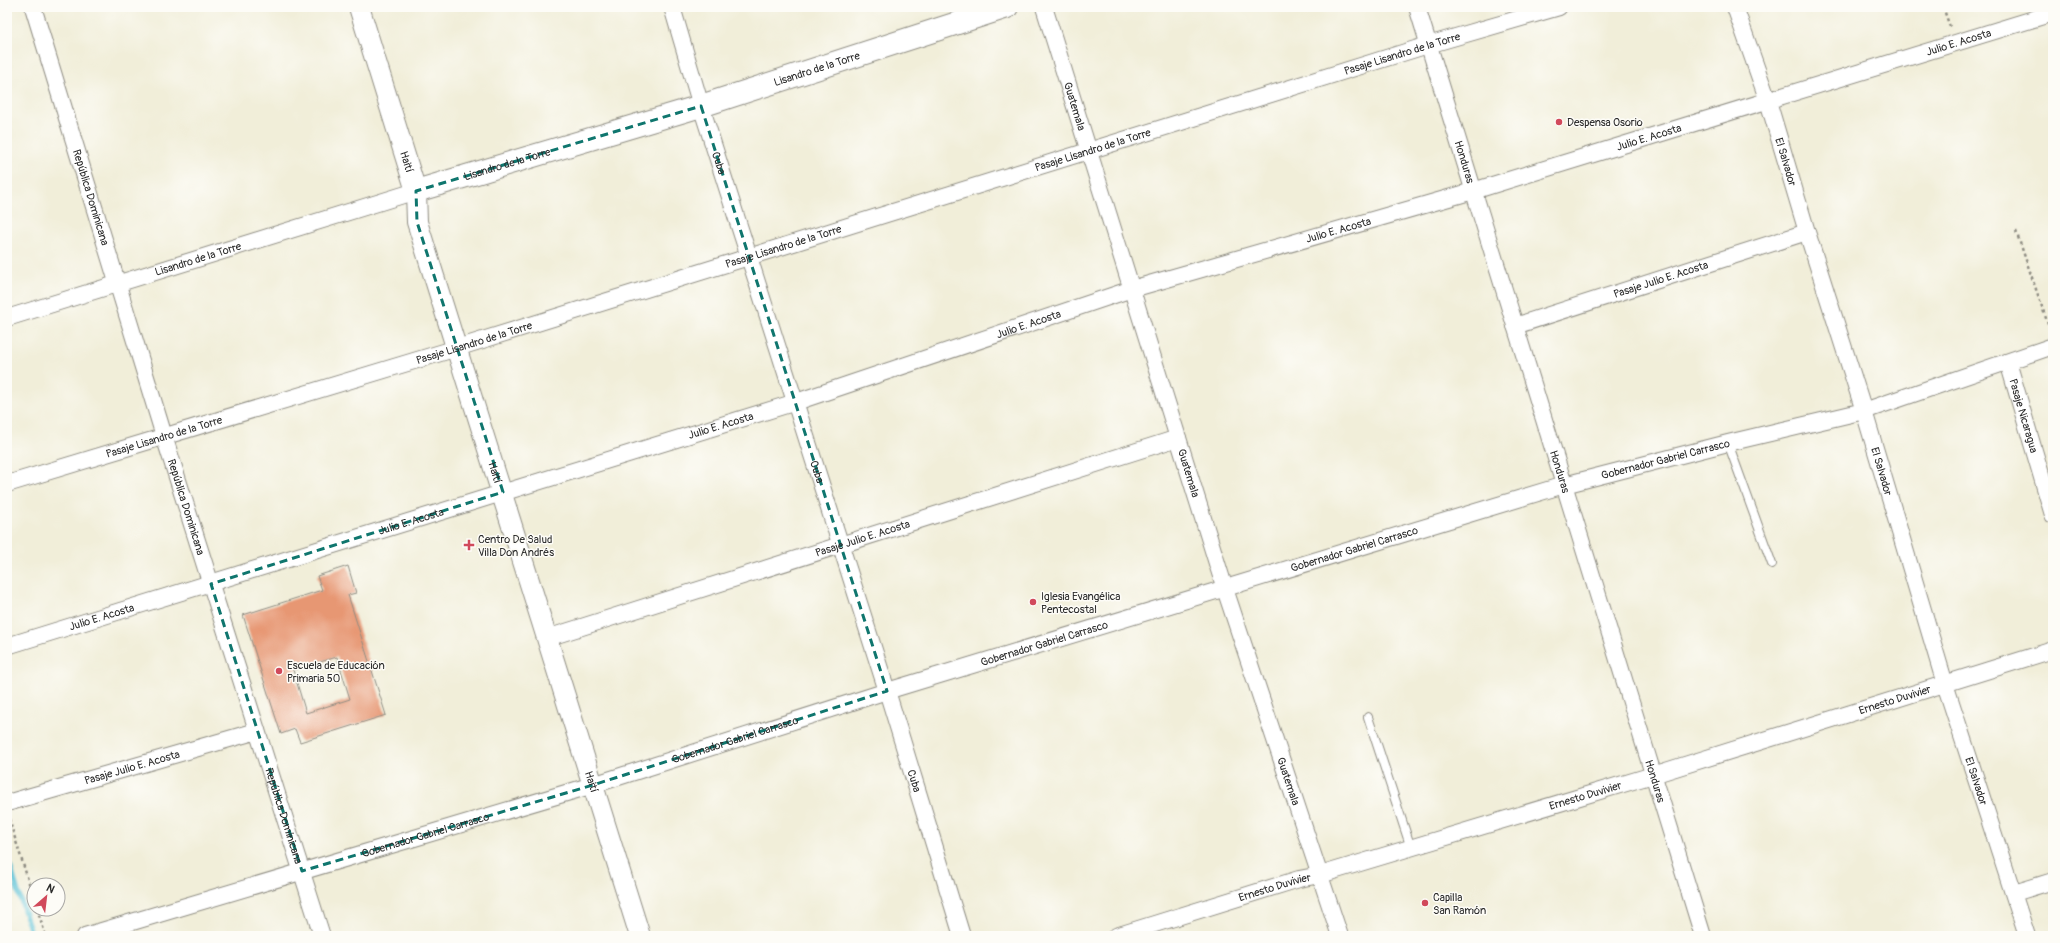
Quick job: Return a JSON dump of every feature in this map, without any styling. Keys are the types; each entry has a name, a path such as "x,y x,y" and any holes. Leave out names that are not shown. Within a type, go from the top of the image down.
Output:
{"main road":[{"name":"Lisandro de la Torre","path":"416,191 701,106 1007,7"}],"street":[{"name":"República Dominicana","path":"33,7 164,436 322,936"},
{"name":"Haití","path":"359,7 416,191 417,222 503,492 640,936"},
{"name":"Cuba","path":"672,7 701,106 750,256 887,691 962,936"},
{"name":"Guatemala","path":"1044,7 1224,589 1340,936"},
{"name":"Honduras","path":"1416,7 1703,936"},
{"name":"Pasaje Lisandro de la Torre","path":"7,484 457,348 1428,45 1559,7"},
{"name":"El Salvador","path":"1735,7 1768,101 1807,232 1864,411 1945,684 2027,936"},
{"name":"Julio E. Acosta","path":"7,646 796,402 1132,289 1473,191 2053,13"},
{"name":"Lisandro de la Torre","path":"7,318 416,191"},
{"name":"Pasaje Julio E. Acosta","path":"1515,326 1807,232"},
{"name":"Gobernador Gabriel Carrasco","path":"85,936 593,785 887,691 1564,485 1728,442 1864,411 2008,362 2052,339"},
{"name":"Pasaje Nicaragua","path":"2008,362 2053,515"},
{"name":"Pasaje Julio E. Acosta","path":"547,638 1178,438"},
{"name":"Ernesto Duvivier","path":"1116,936 1299,879 1320,875 1653,775 2053,650"},
{"name":"Pasaje Julio E. Acosta","path":"7,803 257,731"},
{"path":"2014,893 2053,881"}],"lane":[{"path":"1728,442 1772,564"},
{"path":"1368,717 1411,848"}],"path":[{"path":"1943,7 1955,42"},
{"path":"2016,231 2052,339"},
{"path":"7,813 27,877"},
{"path":"40,917 46,936"}],"highlighted area":[{"path":"701,106 887,691 593,785 302,871 211,584 503,492 417,222 416,191"}],"building":[{"path":"348,566 356,593 348,595 386,715 300,742 295,729 281,734 243,615 322,590 317,576","holes":["337,657 350,699 306,713 293,670"]}],"waterway":[{"path":"7,856 32,936"}],"place":[{"name":"Despensa Osorio","path":"1559,122"},
{"name":"Centro De Salud Villa Don Andrés","path":"469,545"},
{"name":"Iglesia Evangélica Pentecostal","path":"1033,602"},
{"name":"Escuela de Educación Primaria 50","path":"279,671"},
{"name":"Capilla San Ramón","path":"1425,903"}]}
